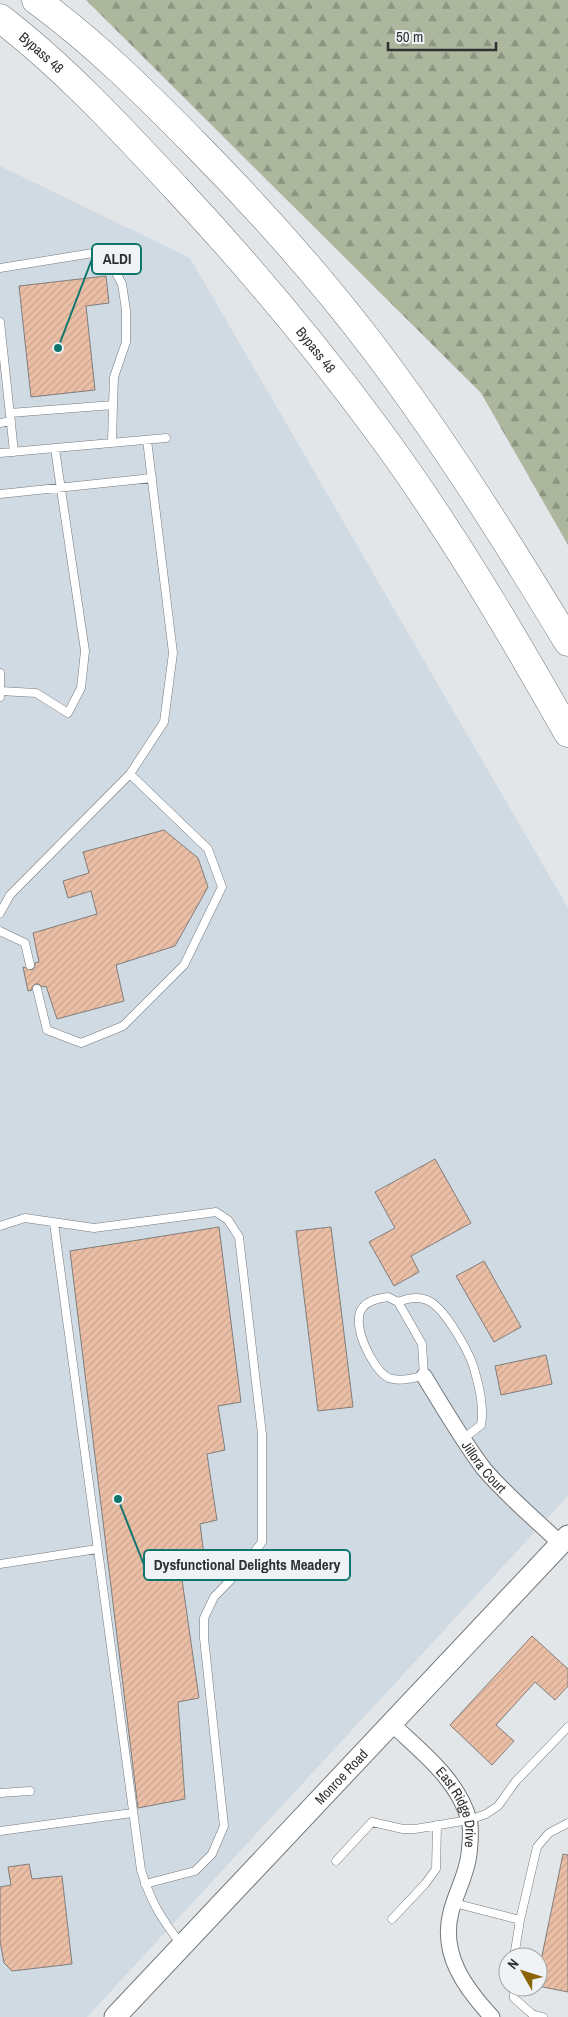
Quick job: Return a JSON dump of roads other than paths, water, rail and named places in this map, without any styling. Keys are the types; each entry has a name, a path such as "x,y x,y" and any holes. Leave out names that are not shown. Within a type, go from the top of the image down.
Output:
{"highway":[{"path":"36,0 105,56 152,100 227,176 319,280 373,346 428,424 508,542 568,642"},
{"name":"Bypass 48","path":"0,18 55,63 114,121 258,279 319,353 377,430 432,509 484,590 568,733"}],"street":[{"name":"Jillora Court","path":"424,1376 463,1439 485,1470 507,1493 564,1540"},
{"name":"Monroe Road","path":"115,2017 564,1540"},
{"name":"East Ridge Drive","path":"391,1722 444,1775 456,1791 469,1820 468,1859 454,1903 449,1934 454,1962 464,1984 472,1996 492,2017"}],"lane":[{"path":"0,268 93,253 108,258 122,284 126,310 126,342 114,377 112,443"},
{"path":"0,322 14,452"},
{"path":"0,423 10,417 112,405"},
{"path":"0,453 166,438"},
{"path":"0,913 10,895 130,774 164,722 173,653 147,440"},
{"path":"0,691 36,693 68,713 80,688 85,651 55,448"},
{"path":"0,494 152,478"},
{"path":"0,673 0,697"},
{"path":"37,989 47,1030 81,1043 123,1026 184,965 222,888 208,849 130,774"},
{"path":"0,931 25,943 30,965"},
{"path":"0,1226 25,1218 94,1228 216,1212 228,1220 239,1237 262,1434 262,1542 244,1567 214,1597 204,1618 204,1638 224,1826 212,1854 195,1871 145,1884"},
{"path":"54,1223 141,1870 150,1898 166,1925 183,1945"},
{"path":"388,1297 398,1302 422,1344 424,1376 403,1380 388,1378 376,1368 358,1328 358,1316 363,1307 379,1298 388,1297"},
{"path":"398,1302 411,1297 428,1300 437,1307 450,1324 471,1362 475,1371 482,1416 481,1426 463,1439"},
{"path":"0,1564 97,1549"},
{"path":"336,1861 372,1822 403,1829 469,1820 493,1810 516,1781 568,1727"},
{"path":"0,1794 30,1791"},
{"path":"0,1831 132,1813"},
{"path":"516,1947 537,1847 549,1833 568,1823"},
{"path":"392,1919 436,1869 437,1825"},
{"path":"454,1903 520,1920"},
{"path":"514,1997 532,2014 543,2017"}],"place":[{"name":"ALDI","path":"58,348"},
{"name":"Dysfunctional Delights Meadery","path":"118,1499"}]}
